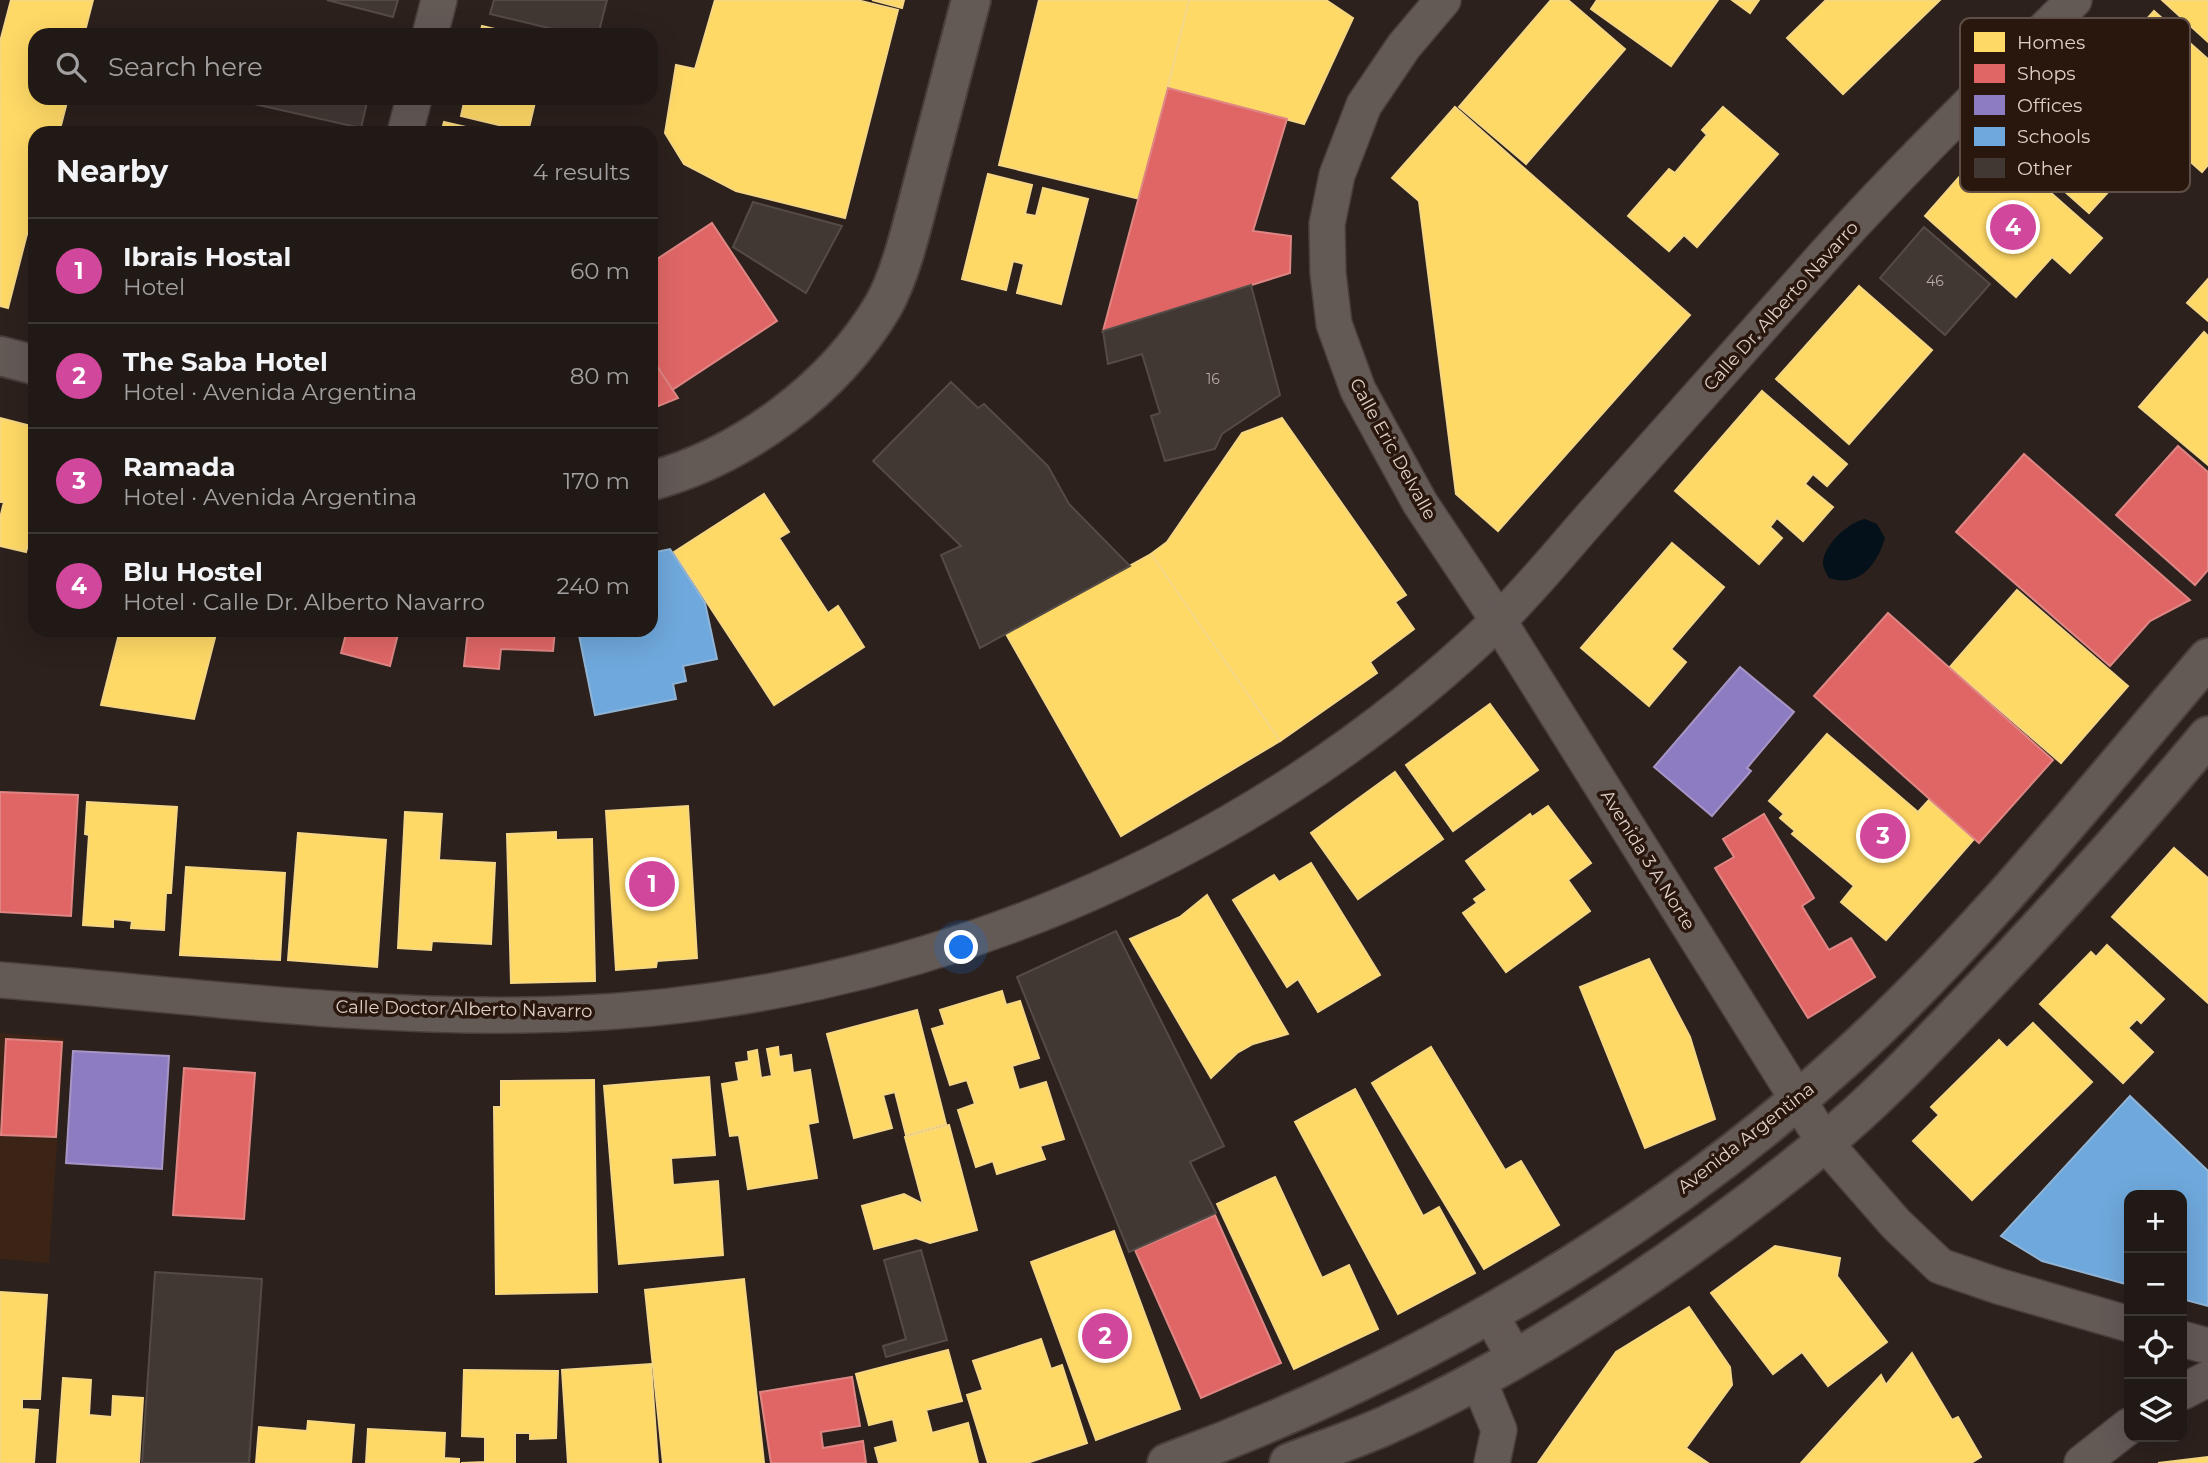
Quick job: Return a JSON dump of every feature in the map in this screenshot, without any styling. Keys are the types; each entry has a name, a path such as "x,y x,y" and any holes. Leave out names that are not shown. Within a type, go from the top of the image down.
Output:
{"street":[{"path":"432,28 439,0"},
{"path":"658,479 711,460 772,423 834,371 883,305 911,228 971,0"},
{"name":"Calle Eric Delvalle","path":"1443,0 1404,46 1364,105 1337,175 1327,224 1328,273 1335,324 1359,390 1420,503 1498,620"},
{"name":"Calle Dr. Alberto Navarro","path":"2056,18 2074,0"},
{"path":"407,126 412,105"},
{"name":"Calle Dr. Alberto Navarro","path":"1498,620 1829,250 1960,116"},
{"path":"0,356 28,363"},
{"name":"Calle Doctor Alberto Navarro","path":"0,980 387,1012 562,1015 687,1006 806,987 879,968 1011,926 1136,873 1278,793 1380,725 1498,620"},
{"name":"Avenida 3 A Norte","path":"1498,620 1796,1100 1825,1143 1896,1224 1940,1266 2124,1323"},
{"name":"Avenida Argentina","path":"1167,1463 1248,1433 1429,1350 1622,1231 1700,1176 1848,1056 1940,967 2208,658"},
{"path":"1289,1463 1388,1425 1515,1358 1659,1267 1825,1143 1895,1079 2029,939 2150,806 2208,736"},
{"path":"1490,1314 1515,1358"},
{"path":"2187,1340 2208,1346"},
{"path":"1478,1379 1499,1430 1492,1463"},
{"path":"2187,1390 2208,1379"},
{"path":"2082,1463 2124,1430"}],"shaded area":[{"path":"1865,519 1877,524 1885,538 1877,557 1858,577 1849,580 1829,578 1823,563 1827,549 1845,529"},
{"path":"0,1033 64,1038 49,1263 0,1259"}],"building: Homes":[{"path":"11,0 93,0 86,28 28,28 28,105 66,105 61,126 28,126 28,234 8,308 0,306 0,42"},
{"path":"715,0 857,0 898,10 845,218 736,191 684,164 665,133 676,65 695,69"},
{"path":"872,0 904,0 902,8"},
{"path":"1039,0 1189,0 1140,199 999,165"},
{"path":"1189,0 1326,0 1353,18 1304,124 1168,88"},
{"path":"1551,0 1568,0 1625,49 1526,164 1459,107"},
{"path":"1597,0 1718,0 1671,66 1591,9"},
{"path":"1732,0 1759,0 1750,13"},
{"path":"1826,0 1940,0 1843,94 1787,38"},
{"path":"2162,0 2208,0 2208,42 2190,26 2190,18 2182,18"},
{"path":"2154,11 2162,18 2148,18"},
{"path":"2190,43 2208,59 2208,165 2202,172 2190,161"},
{"path":"463,105 534,105 529,126 503,126 461,116"},
{"path":"1455,107 1690,315 1498,531 1456,494 1419,201 1392,178"},
{"path":"1723,107 1778,154 1697,247 1684,235 1669,251 1628,216 1669,169 1675,173 1707,135 1702,130"},
{"path":"444,122 461,126 443,126"},
{"path":"988,174 1032,185 1025,214 1036,216 1043,188 1088,199 1061,304 1017,293 1024,264 1013,261 1006,290 962,279"},
{"path":"1960,176 1960,192 2050,192 2102,238 2070,273 2052,257 2016,297 1925,216"},
{"path":"2065,192 2108,192 2089,213"},
{"path":"2208,279 2208,321 2187,303"},
{"path":"1859,286 1932,350 1849,444 1776,379"},
{"path":"2204,332 2208,336 2208,465 2139,407"},
{"path":"1762,391 1847,464 1827,486 1813,474 1805,484 1833,507 1803,541 1777,518 1770,527 1782,538 1759,564 1675,491"},
{"path":"0,418 28,425 26,552 0,546 0,518 4,502 0,502"},
{"path":"1282,418 1406,595 1395,602 1414,629 1370,662 1377,673 1280,741 1151,554 1167,542 1242,433"},
{"path":"764,494 789,532 779,538 828,613 838,606 864,647 774,705 674,552"},
{"path":"1672,543 1724,587 1671,649 1686,662 1649,706 1581,648"},
{"path":"1151,554 1280,741 1121,836 1006,634"},
{"path":"2017,590 2128,686 2061,763 1950,667"},
{"path":"118,637 215,637 194,719 101,705"},
{"path":"1490,704 1538,770 1453,831 1406,765"},
{"path":"1827,734 1918,812 1929,800 1974,839 1886,940 1841,902 1854,886 1792,834 1795,831 1780,818 1784,814 1769,801"},
{"path":"1395,772 1443,839 1358,899 1311,833"},
{"path":"87,802 177,807 171,893 166,893 164,930 131,928 132,921 113,919 113,927 83,925 89,835 85,834"},
{"path":"688,806 697,958 657,961 656,967 616,970 606,811"},
{"path":"1548,806 1591,863 1568,880 1590,911 1506,972 1463,913 1477,903 1474,899 1487,890 1466,861 1530,814 1532,817"},
{"path":"405,812 442,814 439,860 495,863 491,944 432,941 431,950 398,948"},
{"path":"556,832 556,840 592,839 595,981 511,983 507,834"},
{"path":"298,833 386,840 377,967 288,960"},
{"path":"2174,848 2208,878 2208,1003 2112,917"},
{"path":"1311,863 1380,975 1318,1012 1298,979 1287,987 1233,900 1274,875 1279,882"},
{"path":"186,867 285,873 280,960 180,955"},
{"path":"1207,895 1288,1034 1253,1044 1237,1053 1211,1078 1130,939 1180,917"},
{"path":"2107,945 2164,999 2141,1023 2137,1019 2128,1028 2153,1052 2123,1083 2040,1004 2091,952 2096,957"},
{"path":"1649,959 1690,1037 1715,1119 1645,1148 1580,987"},
{"path":"1002,991 1006,1005 1020,1001 1039,1058 1012,1066 1019,1090 1046,1082 1064,1139 1040,1146 1045,1159 997,1174 993,1161 976,1167 958,1110 975,1104 967,1080 950,1085 932,1029 945,1025 940,1010"},
{"path":"917,1010 946,1124 906,1135 895,1092 883,1095 892,1128 854,1138 827,1034"},
{"path":"2033,1023 2092,1082 1972,1200 1913,1141 1939,1115 1931,1107 1999,1040 2007,1048"},
{"path":"778,1047 779,1057 791,1055 793,1073 810,1070 818,1122 808,1124 817,1178 748,1189 739,1135 730,1136 722,1084 739,1081 736,1063 749,1061 748,1052 757,1050 761,1078 772,1076 767,1049"},
{"path":"1431,1047 1505,1170 1521,1161 1559,1225 1484,1269 1372,1083"},
{"path":"709,1077 715,1155 671,1158 673,1185 718,1181 723,1255 619,1264 604,1086"},
{"path":"594,1080 597,1292 496,1294 494,1107 501,1107 501,1081"},
{"path":"1355,1089 1423,1216 1439,1207 1475,1273 1398,1314 1295,1122"},
{"path":"949,1125 977,1230 930,1243 916,1238 874,1249 862,1206 904,1194 923,1204 905,1137"},
{"path":"1275,1177 1322,1278 1349,1265 1378,1329 1294,1369 1217,1204"},
{"path":"1114,1231 1180,1409 1096,1440 1031,1262"},
{"path":"1775,1246 1840,1258 1837,1276 1887,1342 1828,1386 1802,1352 1773,1374 1711,1293"},
{"path":"744,1279 764,1463 663,1463 645,1290"},
{"path":"0,1292 47,1295 40,1399 22,1399 22,1409 38,1410 34,1463 0,1463"},
{"path":"1689,1307 1730,1367 1732,1385 1686,1448 1708,1463 1538,1463 1616,1352"},
{"path":"1041,1339 1051,1369 1062,1365 1087,1443 1027,1463 988,1463 967,1395 983,1390 973,1361"},
{"path":"948,1350 962,1401 926,1410 932,1433 968,1423 978,1463 879,1463 875,1448 898,1442 893,1419 869,1425 856,1374"},
{"path":"1912,1353 1952,1420 1958,1417 1981,1457 1971,1463 1801,1463 1881,1375 1886,1385"},
{"path":"651,1364 658,1463 568,1463 562,1370"},
{"path":"464,1370 558,1371 556,1438 530,1439 530,1433 515,1433 515,1463 461,1463 485,1462 485,1437 462,1436"},
{"path":"63,1378 91,1380 89,1415 112,1417 113,1396 143,1398 139,1463 57,1463"},
{"path":"308,1421 354,1425 351,1463 256,1463 259,1427 307,1431"},
{"path":"368,1429 445,1433 444,1458 459,1459 459,1463 366,1463"},
{"path":"2208,1457 2208,1463 2158,1463"}],"building: Shops":[{"path":"1168,88 1287,119 1253,231 1291,236 1290,273 1103,331"},
{"path":"712,223 777,321 672,390 658,368 658,258"},
{"path":"658,368 678,398 658,406"},
{"path":"2178,446 2208,472 2208,570 2195,585 2116,515"},
{"path":"2024,454 2190,600 2150,621 2110,666 1956,532"},
{"path":"1888,613 2053,760 1979,843 1814,696"},
{"path":"345,637 397,637 390,666 341,653"},
{"path":"467,637 554,637 553,651 501,649 499,669 464,666"},
{"path":"0,792 78,795 71,916 0,912"},
{"path":"1764,814 1814,898 1802,906 1829,950 1851,938 1875,977 1808,1018 1715,868 1734,857 1723,839"},
{"path":"6,1039 62,1042 56,1137 1,1135"},
{"path":"184,1068 255,1073 244,1219 173,1215"},
{"path":"1215,1215 1281,1363 1201,1398 1135,1250"},
{"path":"852,1377 860,1426 821,1432 823,1448 863,1441 866,1463 771,1463 760,1392"}],"building: Offices":[{"path":"1740,667 1794,712 1747,768 1751,771 1712,816 1654,767"},
{"path":"73,1051 169,1056 162,1169 66,1163"}],"building: Schools":[{"path":"670,549 705,603 717,659 683,666 686,681 673,684 676,699 595,715 579,637 658,637 658,552"},
{"path":"2130,1096 2208,1171 2208,1306 2187,1300 2187,1190 2124,1190 2124,1284 2042,1261 2001,1236"}],"building: Other":[{"path":"327,0 398,0 393,17"},
{"path":"494,0 607,0 600,28 549,28 490,14"},
{"path":"258,105 366,105 361,126"},
{"path":"753,202 842,226 806,293 733,247"},
{"path":"1924,227 1990,284 1945,335 1880,278"},
{"path":"1251,285 1280,395 1222,434 1215,449 1165,461 1151,416 1160,413 1142,354 1108,364 1103,331"},
{"path":"951,382 978,408 984,404 1048,466 1069,504 1130,566 980,648 941,555 961,546 873,461"},
{"path":"1116,931 1224,1146 1190,1162 1216,1213 1129,1252 1017,977"},
{"path":"921,1250 947,1340 886,1357 883,1346 906,1339 884,1260"},
{"path":"155,1272 262,1279 249,1463 142,1463"}],"place":[{"name":"Blu Hostel","path":"2013,227"},
{"name":"Ramada","path":"1883,836"},
{"name":"Ibrais Hostal","path":"652,884"},
{"name":"The Saba Hotel","path":"1105,1336"}]}
